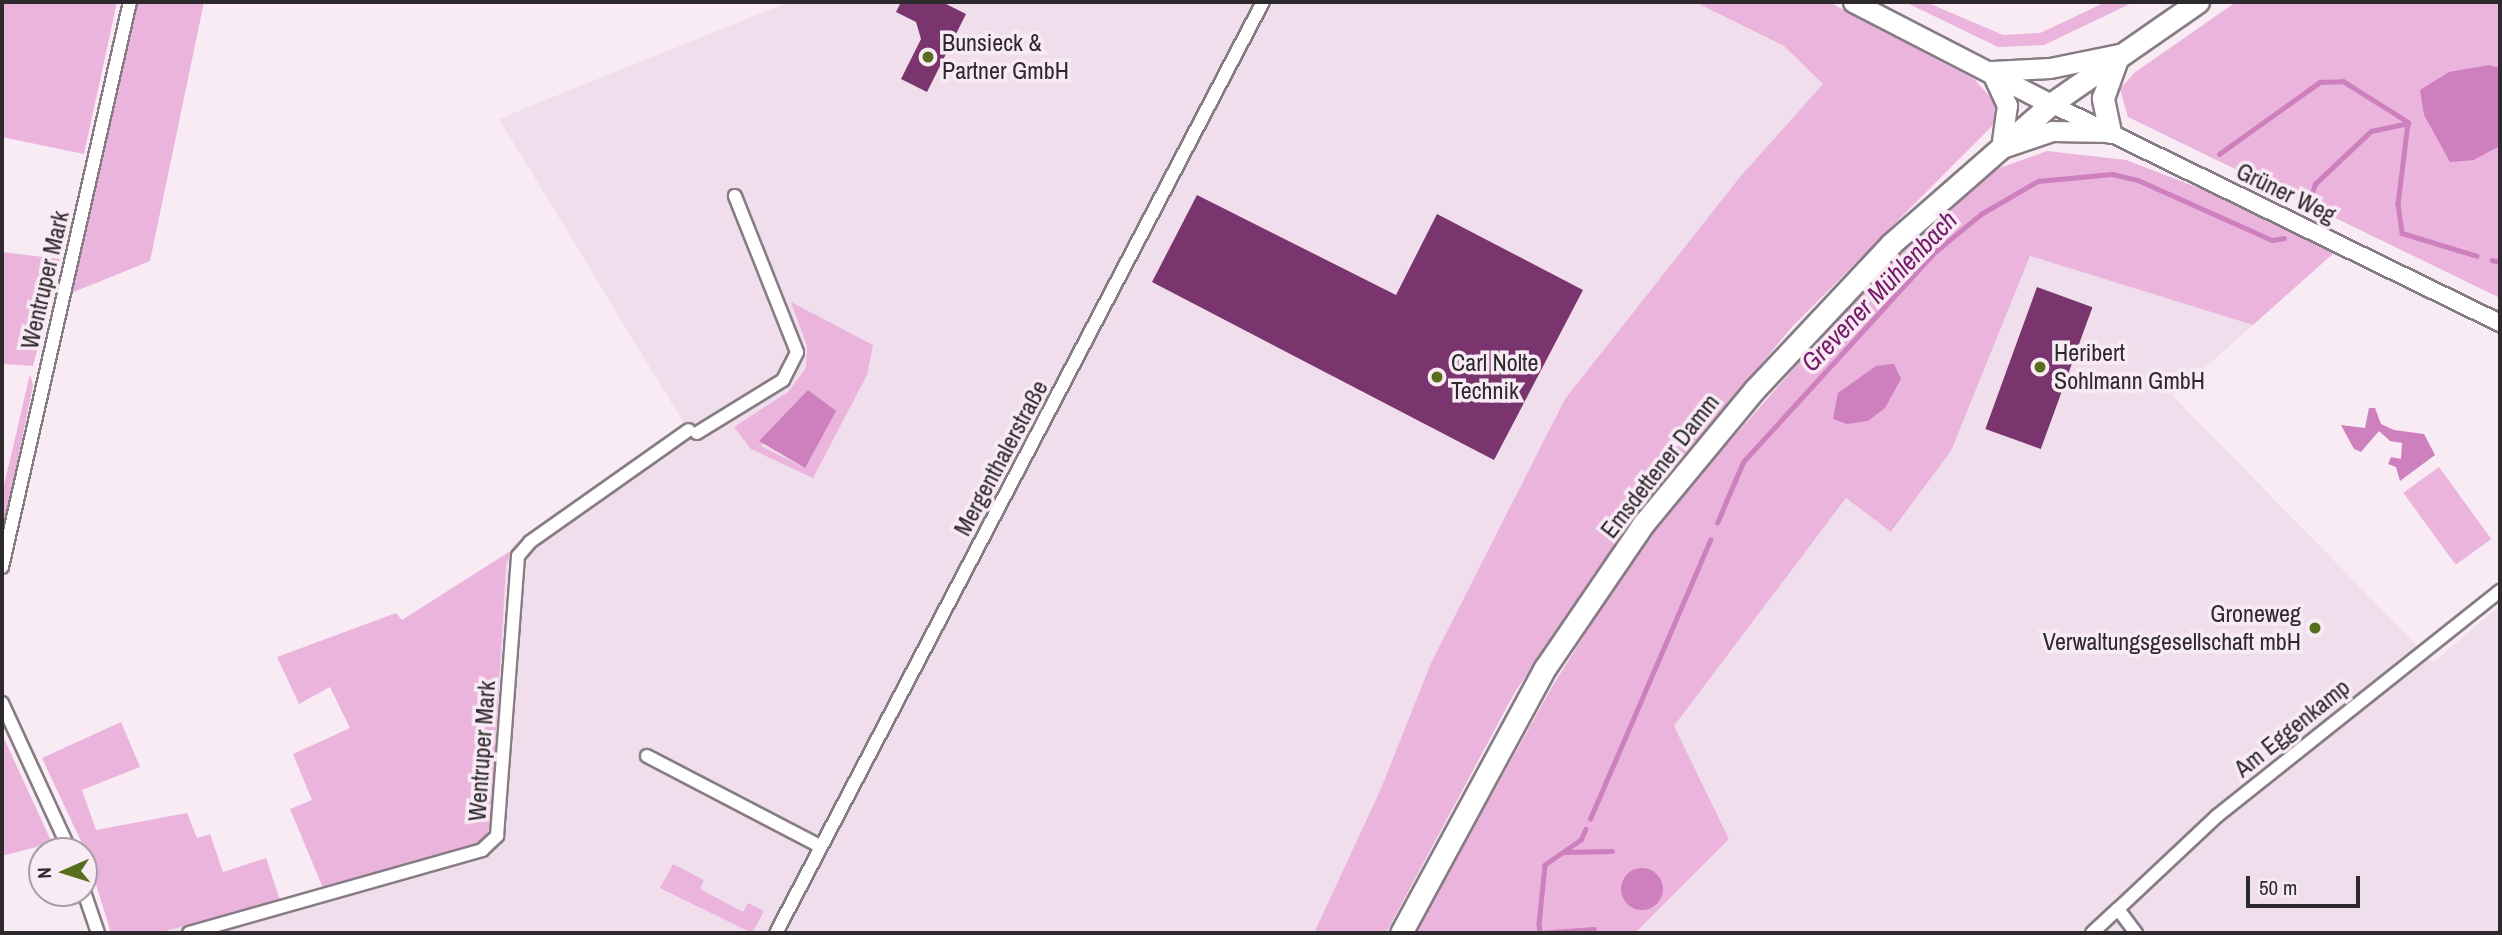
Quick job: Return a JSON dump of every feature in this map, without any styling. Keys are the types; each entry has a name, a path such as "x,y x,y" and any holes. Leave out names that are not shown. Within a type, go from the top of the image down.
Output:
{"main road":[{"path":"1853,2 2051,104"},
{"name":"Emsdettener Damm","path":"1401,933 1545,668 1644,523 1755,389 1891,244 2051,104 2119,54 2198,2"},
{"path":"1991,71 2050,68 2119,54"},
{"path":"1991,71 2007,105 2001,148 2052,131 2110,132 2104,98 2119,54"}],"street":[{"name":"Wentruper Mark","path":"2,567 130,2"},
{"name":"Mergenthalerstraße","path":"776,933 1263,2"},
{"name":"Grüner Weg","path":"2051,104 2500,323"},
{"name":"Wentruper Mark","path":"189,933 482,850 497,836 518,556 530,542 693,432 783,380 797,352 735,196"},
{"name":"Am Eggenkamp","path":"2092,933 2289,755 2500,591"},
{"path":"2,703 64,837"},
{"path":"647,757 820,846"},
{"path":"89,907 98,933"},
{"path":"2118,909 2136,933"}],"shaded area":[{"path":"2,2 117,2 84,154 2,137"},
{"path":"134,2 204,2 150,261 69,294"},
{"path":"789,2 1798,2 1925,64 1651,455 1364,933 158,933 475,847 506,565 513,545 688,430 499,119"},
{"path":"1695,2 1829,2 1974,79 1994,101 1996,122 1792,327 1636,514 1515,692 1386,933 1314,933 1380,791 1431,663 1565,399 1740,177 1823,84 1784,46"},
{"path":"1905,2 1926,2 2003,35 2040,33 2106,2 2134,2 2044,45 1998,47"},
{"path":"2236,2 2500,2 2500,68 2488,65 2474,160 2500,146 2500,298 2128,117 2120,89 2134,73"},
{"path":"2489,65 2500,68 2500,146 2474,160 2450,162 2424,115 2420,90 2449,72"},
{"path":"2047,151 2126,160 2225,198 2335,252 2253,325 2030,256 1951,451 1891,532 1846,498 1674,726 1729,839 1635,933 1415,933 1553,685 1648,534 1871,281 1997,169"},
{"path":"2,252 60,259 33,366 2,364"},
{"path":"2030,256 2253,325 2173,396 2433,662 2500,606 2500,933 1635,933 1729,839 1674,726 1846,498 1892,532 1951,451"},
{"path":"791,302 873,345 867,375 813,478 751,449 734,427 788,392 806,368 807,346","holes":["808,390 805,468 761,446"]},
{"path":"1894,364 1901,379 1885,408 1868,421 1847,424 1833,419 1838,393 1876,366"},
{"path":"30,374 33,385 2,536 2,494"},
{"path":"808,390 836,411 805,468 759,441"},
{"path":"2369,408 2375,408 2381,424 2394,430 2424,434 2435,455 2400,481 2396,467 2388,464 2391,457 2401,459 2402,443 2390,441 2379,431 2361,452 2354,449 2341,425 2365,428"},
{"path":"2439,467 2491,539 2456,565 2403,493"},
{"path":"512,550 506,565 491,824 486,837 475,847 323,888 290,809 312,800 293,754 350,728 330,687 299,704 277,657 396,613 402,620"},
{"path":"121,722 140,767 82,790 96,830 187,813 197,838 210,834 223,872 266,858 280,900 158,933 111,933 98,891 98,837 79,837 42,758"},
{"path":"2,734 49,837 28,837 28,849 2,856"},
{"path":"673,864 704,880 700,889 743,912 748,903 764,911 752,933 660,888"},
{"path":"1642,868 1657,874 1663,889 1657,904 1642,910 1627,904 1621,889 1627,874"}],"building":[{"name":"Bunsieck & Partner GmbH","path":"901,2 942,2 966,14 927,92 901,79 921,39 916,22 896,12"},
{"name":"Carl Nolte Technik","path":"1197,195 1396,295 1437,214 1583,290 1494,460 1152,282"},
{"name":"Heribert Sohlmann GmbH","path":"2037,287 2092,307 2041,449 1985,429"}],"waterway":[{"name":"Grevener Mühlenbach","path":"2219,154 2320,82 2343,81 2408,122"},
{"name":"Grevener Mühlenbach","path":"2311,196 2315,184 2371,131 2408,123 2398,204 2402,233 2477,256"},
{"name":"Grevener Mühlenbach","path":"1717,523 1743,462 1936,251 1981,214 2038,181 2112,174 2138,180 2272,240 2284,238"},
{"name":"Grevener Mühlenbach","path":"2492,260 2500,262"},
{"name":"Grevener Mühlenbach","path":"1590,819 1710,540"},
{"name":"Grevener Mühlenbach","path":"1586,829 1581,840 1545,865 1539,924 1540,933 1594,929"},
{"path":"1565,852 1612,851"}],"place":[{"name":"Bunsieck & Partner GmbH","path":"928,57"},
{"name":"Heribert Sohlmann GmbH","path":"2040,367"},
{"name":"Carl Nolte Technik","path":"1437,377"},
{"name":"Groneweg Verwaltungsgesellschaft mbH","path":"2315,628"}]}
